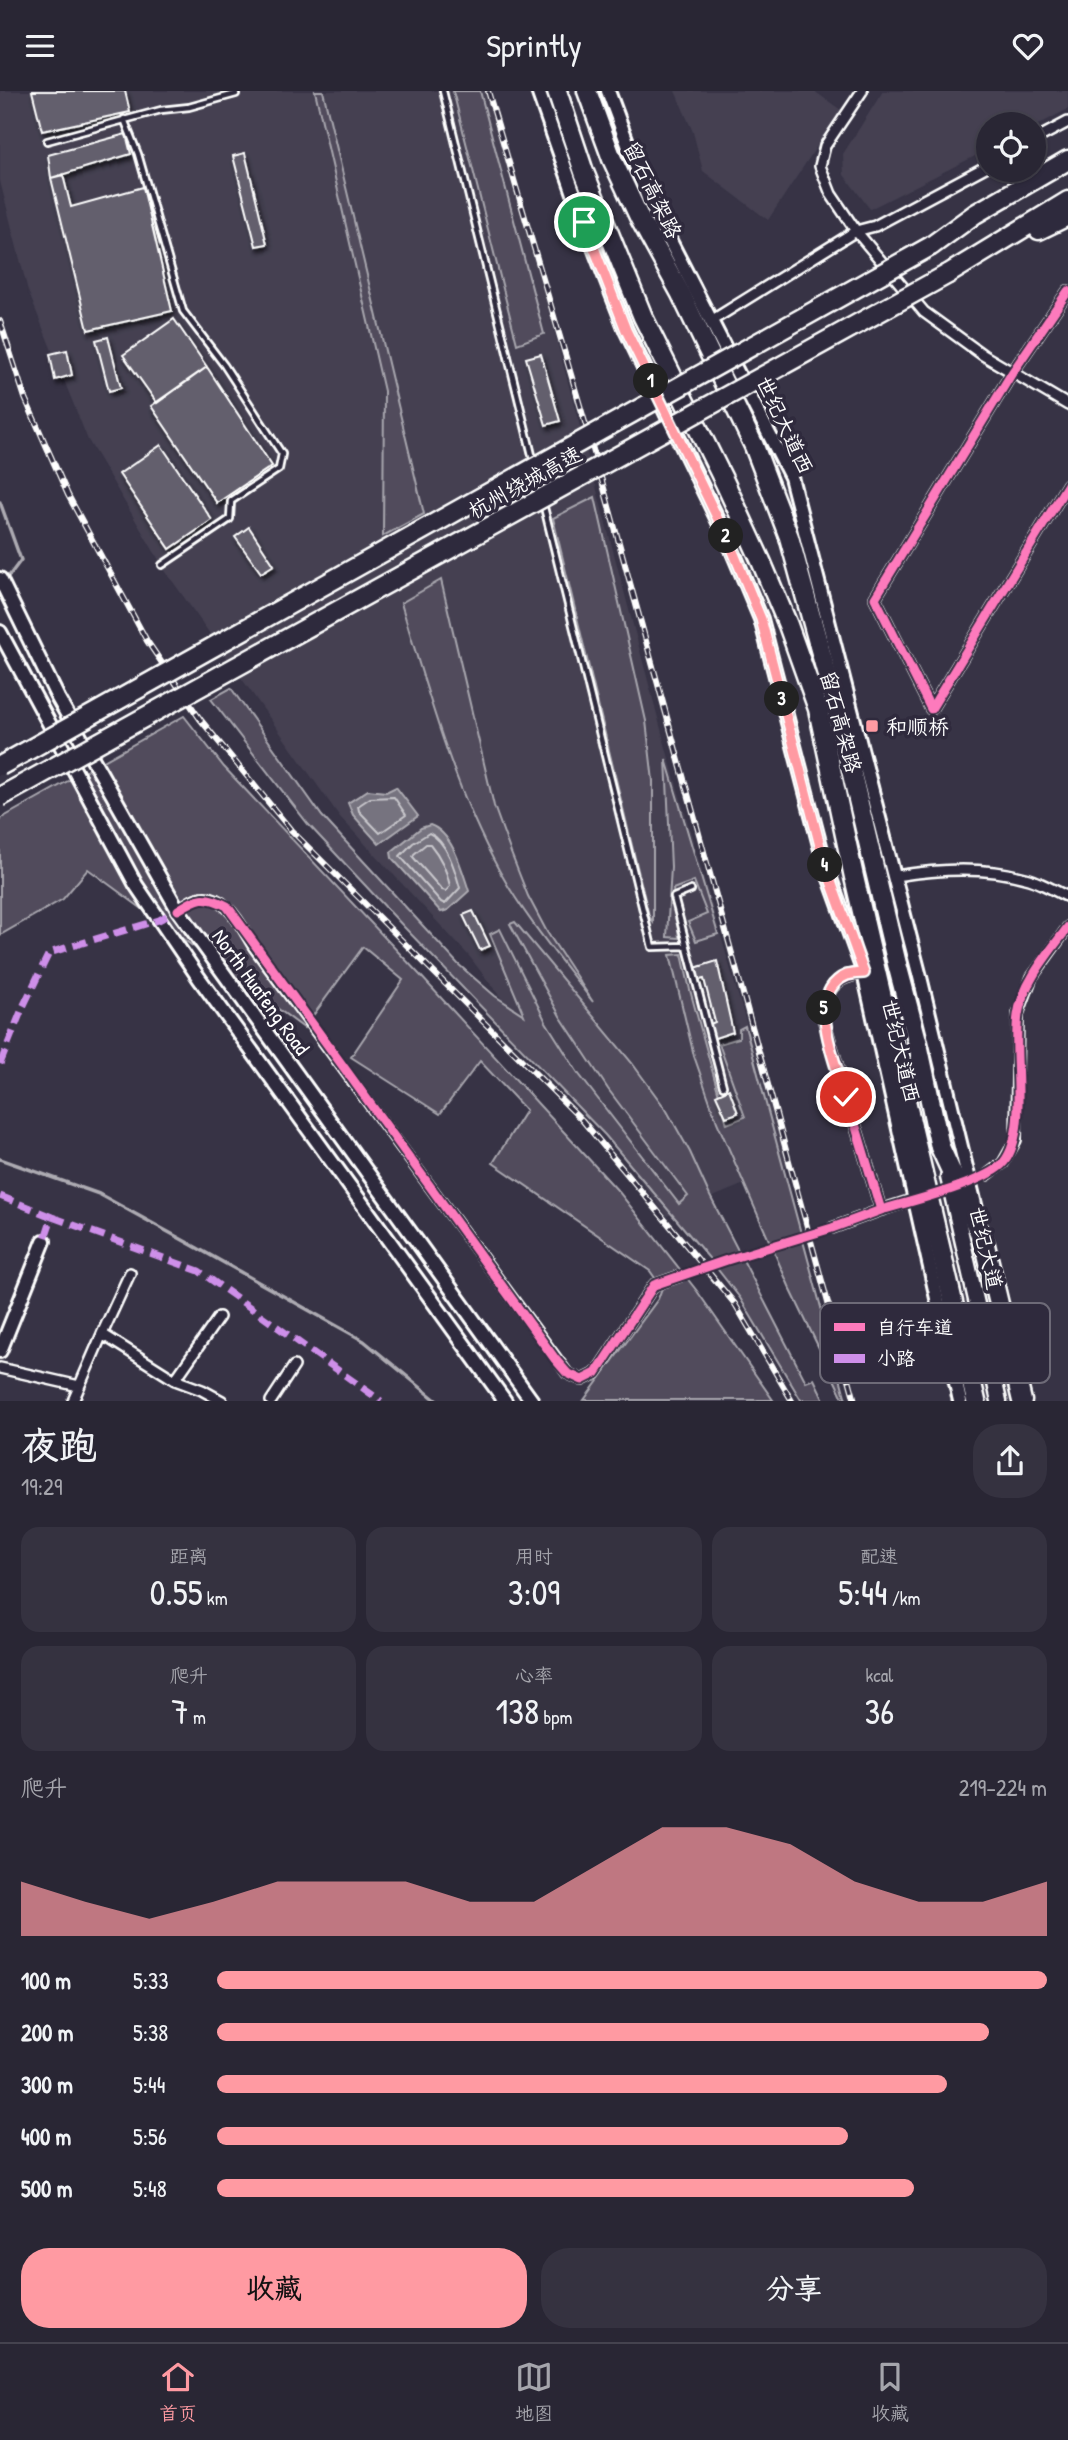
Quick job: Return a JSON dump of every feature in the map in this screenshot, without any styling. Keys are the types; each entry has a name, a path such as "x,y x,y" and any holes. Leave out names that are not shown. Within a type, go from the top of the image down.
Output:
{"highway":[{"name":"留石高架路","path":"557,91 584,172 643,317 725,483 788,625 818,709 952,1303"},
{"name":"留石高架路","path":"587,91 611,159 681,294 754,446 789,537 837,711 918,1044 940,1147 985,1245 999,1302"},
{"path":"931,246 975,214 1068,160"},
{"name":"杭州绕城高速","path":"0,766 931,246 1068,173"},
{"name":"杭州绕城高速","path":"0,797 948,274 1068,201"},
{"path":"948,274 1068,216"},
{"path":"788,625 864,973"},
{"name":"留石高架路","path":"971,1383 975,1401"},
{"name":"留石高架路","path":"1018,1383 1022,1401"}],"main road":[{"name":"世纪大道西","path":"538,91 626,330 730,544 761,619 825,865 864,973 938,1303"},
{"name":"世纪大道西","path":"608,91 648,198 791,477 895,876 985,1245"},
{"name":"North Huafeng Road","path":"0,579 58,698 178,910 532,1401"},
{"name":"North Huafeng Road","path":"0,632 136,885 199,978 505,1401"},
{"name":"世纪大道","path":"940,1147 976,1303"},
{"path":"0,1351 44,1241"},
{"name":"世纪大道西","path":"956,1383 960,1401"},
{"name":"世纪大道","path":"995,1383 999,1401"}],"street":[{"path":"862,91 825,146 820,166 831,194 856,231 924,312 983,355 1068,405"},
{"path":"1046,134 1068,122"},
{"path":"711,321 856,231 875,226 976,172"},
{"path":"1068,291 1012,373 875,597 931,709 1068,484"},
{"path":"895,876 969,869 1029,879 1068,897"},
{"path":"178,910 198,898 213,899 227,906 262,958 567,1373 582,1380 596,1373 654,1286 680,1276"},
{"path":"987,1175 1003,1163 1016,1140 1018,1014 1032,977 1068,927"},
{"path":"864,973 846,976 833,987 825,1003 824,1021 881,1210"},
{"path":"832,1229 906,1202"},
{"path":"73,1401 130,1273"},
{"path":"175,1380 219,1317"},
{"path":"102,1333 175,1380 202,1389 222,1401"},
{"path":"271,1401 294,1366"},
{"path":"0,1368 79,1386"},
{"path":"195,1401 202,1389"}],"lane":[{"path":"443,91 652,947 686,946"},
{"path":"47,141 124,119 161,110 189,107 236,94"},
{"path":"124,119 138,154 183,311 224,365 282,454 279,469 231,501 230,519 190,549 162,565"},
{"path":"691,890 674,897 723,1086"}],"shaded area":[{"path":"0,91 490,91 666,748 788,1166 667,1216 469,956 340,817 166,572 88,440 28,291 0,181"},
{"path":"315,91 323,91 424,514 383,536 384,391"},
{"path":"453,91 480,91 544,334 517,344"},
{"path":"675,91 814,91 841,110 768,220 703,171 693,132"},
{"path":"883,91 1068,91 1068,109 1046,121 1046,112 976,112 976,156 870,209 844,175 843,154"},
{"path":"595,497 646,721 653,781 653,922 649,916 553,518"},
{"path":"441,580 494,806 528,896 547,932 593,1002 532,923 500,872 469,807 443,740 401,603"},
{"path":"231,688 322,816 458,964 495,996 524,1015 490,934 500,929 546,1022 578,1073 679,1204 688,1196 608,1089 560,1016 510,924 515,922 632,1063 667,1111 806,1382 814,1379 824,1400 801,1400 740,1298 605,1135 308,824 211,699"},
{"path":"184,716 224,767 619,1192 697,1291 773,1400 584,1400 658,1299 662,1288 650,1271 493,1163 526,1110 480,1061 440,1114 351,1057 403,980 363,947 304,1028 88,869 63,899 0,935 0,819"},
{"path":"666,759 718,934 696,941 688,922 707,914 694,881 673,889 679,938 667,937 671,867"},
{"path":"682,954 727,1124 745,1117 719,1044 739,1038 739,1029 745,1026 820,1304 820,1350 717,1122 694,1056 670,955"},
{"path":"836,1383 841,1383 844,1400"}],"water":[{"path":"396,787 418,816 379,844 353,815 348,803 368,790 386,792"},
{"path":"430,825 438,829 451,844 469,891 448,910 441,912 392,858 391,852 421,828"}],"building":[{"path":"32,91 125,91 130,112 42,131"},
{"path":"126,134 131,154 51,178 48,155"},
{"path":"245,153 267,244 256,246 233,156"},
{"path":"63,175 71,207 143,187 172,311 88,330 51,178"},
{"path":"174,319 207,367 157,403 123,355"},
{"path":"108,337 121,388 109,391 96,340"},
{"path":"67,350 72,375 55,380 50,354"},
{"path":"541,354 560,421 546,425 526,358"},
{"path":"207,367 272,466 217,503 151,406"},
{"path":"161,445 212,520 170,549 119,474"},
{"path":"249,527 274,565 261,573 235,537"},
{"path":"473,911 490,946 480,950 463,915"},
{"path":"717,961 733,1032 712,1039 708,1025 715,1022 704,979 699,980 695,968"},
{"path":"729,1089 738,1113 726,1117 716,1095"}],"waterway":[{"path":"0,502 21,560 6,580"},
{"path":"0,1159 99,1194 192,1245 364,1341 437,1401"}],"tunnel":[{"path":"928,1195 987,1175"},
{"path":"680,1276 832,1228"}],"railway":[{"path":"488,91 599,470 828,1303"},
{"path":"0,321 25,398 68,495 147,641 200,719 291,830 582,1120 735,1304 792,1401"},
{"path":"850,1383 855,1401"}],"marked path":[{"path":"0,1064 49,953 159,920 178,910"},
{"path":"0,1196 52,1217 44,1241"},
{"path":"52,1217 199,1271 381,1401"}],"cycle path":[{"path":"1068,291 1012,373 875,598 931,709 1068,484"},
{"path":"178,910 202,899 227,906 555,1359 567,1373 582,1380 596,1373 654,1285 881,1210"},
{"path":"864,973 844,978 832,987 826,1001 824,1021 881,1210 965,1184 995,1170 1004,1162 1012,1148 1016,1131 1017,1032 1021,1003 1038,968 1068,927"}],"place":[{"name":"和顺桥","path":"872,726"}],"route":[{"path":"584,222 626,330 730,544 761,619 825,865 864,973 846,976 833,987 825,1003 824,1021 846,1097"}]}
